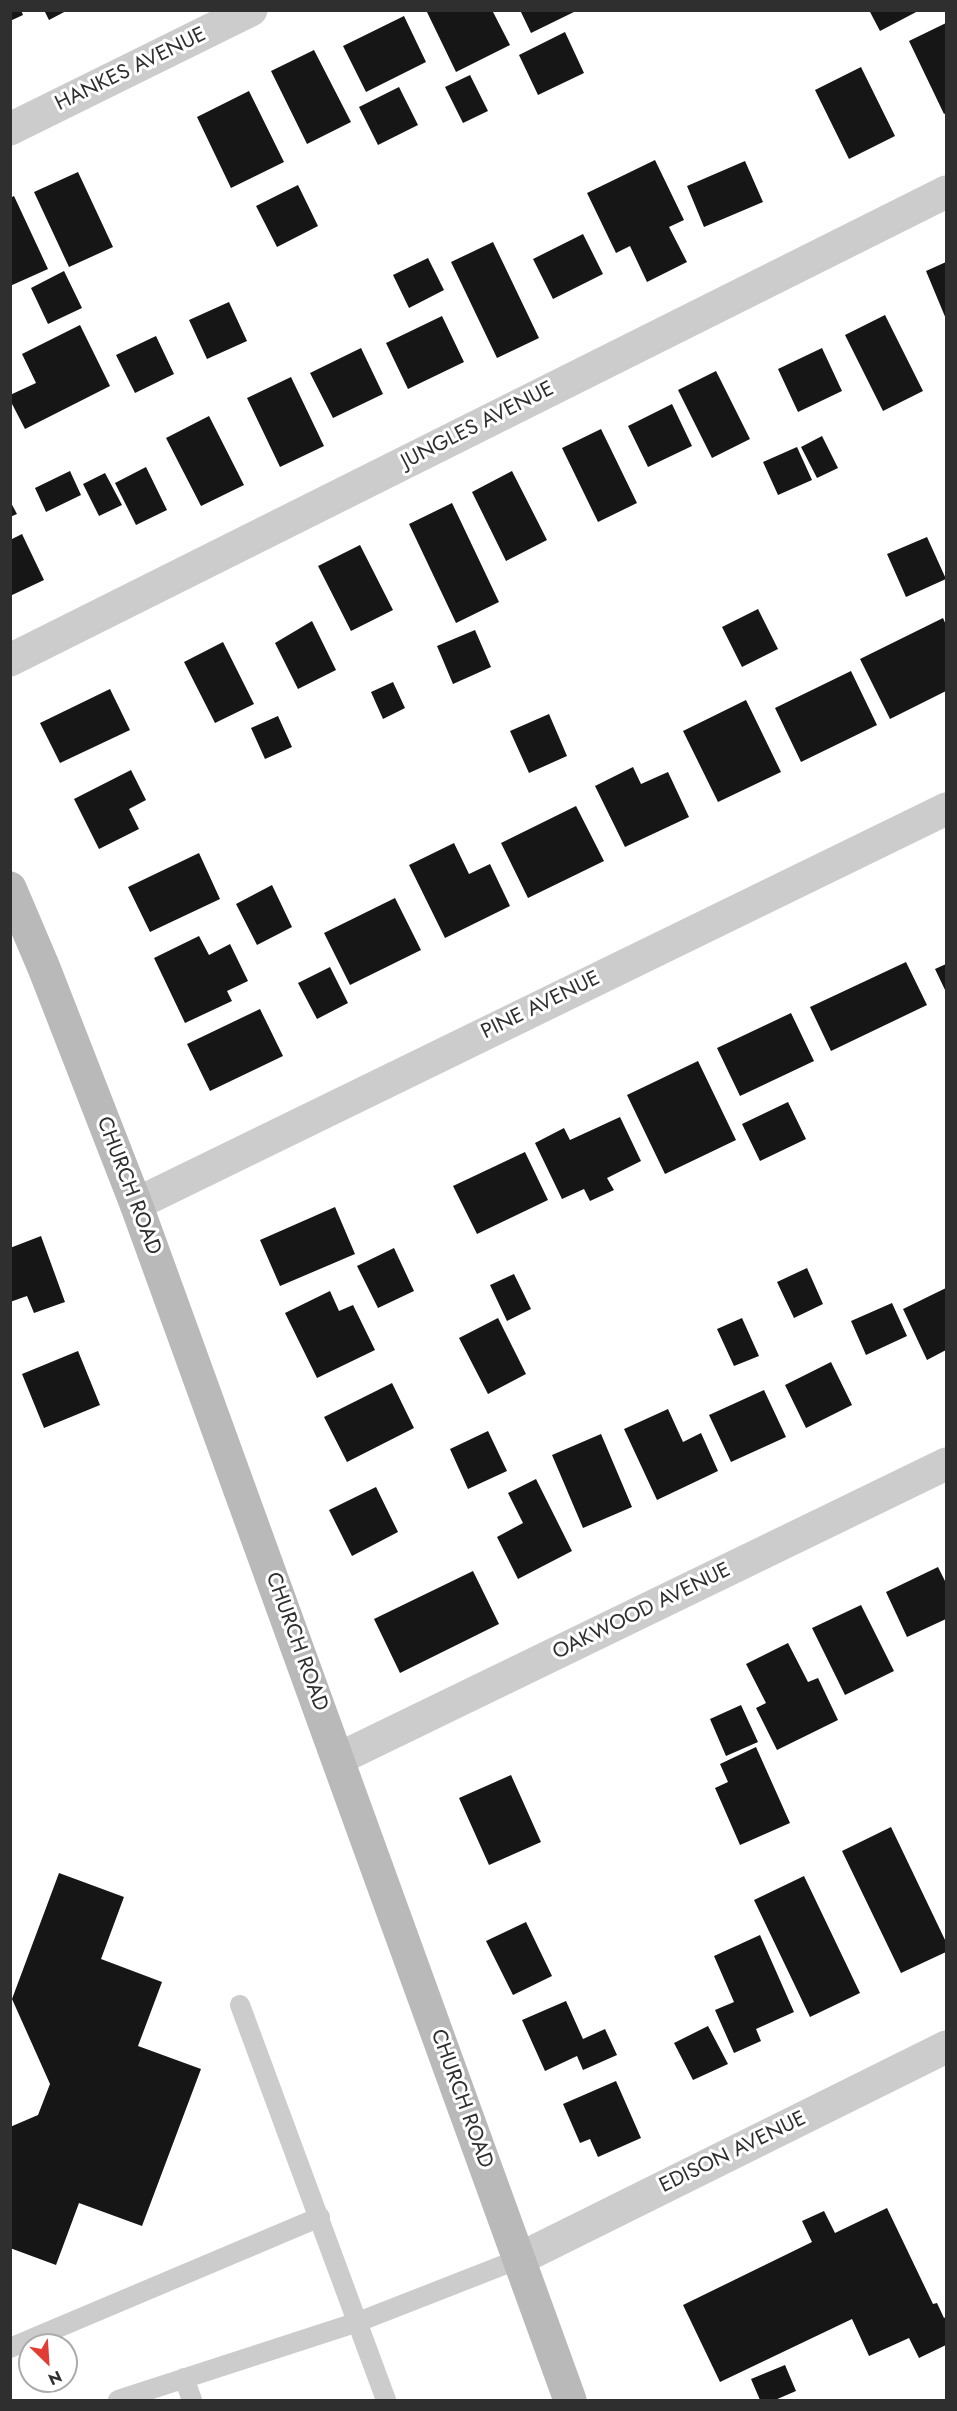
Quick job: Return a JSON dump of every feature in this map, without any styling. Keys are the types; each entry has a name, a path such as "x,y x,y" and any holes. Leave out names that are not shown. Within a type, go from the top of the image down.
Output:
{"street":[{"name":"HANKES AVENUE","path":"10,129 251,10"},
{"name":"JUNGLES AVENUE","path":"10,660 946,192"},
{"name":"PINE AVENUE","path":"136,1204 946,809"},
{"name":"CHURCH ROAD","path":"10,888 45,968 136,1204 570,2400"},
{"name":"OAKWOOD AVENUE","path":"338,1760 946,1464"},
{"name":"EDISON AVENUE","path":"519,2259 946,2047"}],"lane":[{"path":"240,2004 386,2400"},
{"path":"10,2348 320,2217"},
{"path":"118,2400 358,2322 519,2259"},
{"path":"184,2378 192,2400"}],"building":[{"path":"10,10 21,10 23,15 10,21"},
{"path":"44,10 68,10 49,20"},
{"path":"426,10 492,10 510,45 456,72"},
{"path":"520,10 578,10 531,33"},
{"path":"869,10 920,10 880,31"},
{"path":"404,16 426,62 366,92 343,46"},
{"path":"946,23 946,113 944,114 909,41"},
{"path":"565,32 584,73 538,95 519,55"},
{"path":"314,50 351,122 307,144 271,71"},
{"path":"861,67 895,136 849,159 815,90"},
{"path":"470,75 488,111 463,123 445,87"},
{"path":"399,87 418,125 378,145 359,107"},
{"path":"249,91 284,162 231,188 197,117"},
{"path":"655,160 684,220 669,227 687,262 647,282 630,246 616,253 587,193"},
{"path":"745,161 763,202 704,227 687,186"},
{"path":"78,172 113,247 69,267 34,192"},
{"path":"298,185 318,226 277,247 256,206"},
{"path":"14,196 48,269 10,286 10,198"},
{"path":"583,234 603,274 553,299 533,259"},
{"path":"493,242 539,338 497,358 451,262"},
{"path":"428,258 444,290 409,308 393,275"},
{"path":"946,262 946,319 926,271"},
{"path":"64,271 82,308 48,324 31,288"},
{"path":"229,302 247,341 207,359 189,320"},
{"path":"885,315 923,391 883,411 845,335"},
{"path":"442,316 464,362 408,389 386,343"},
{"path":"80,325 110,386 25,429 10,400 10,395 36,383 22,354"},
{"path":"156,336 174,374 135,393 116,355"},
{"path":"361,348 383,394 333,418 310,373"},
{"path":"822,348 842,391 798,412 778,369"},
{"path":"716,371 750,439 712,458 678,390"},
{"path":"291,377 324,446 280,467 247,398"},
{"path":"672,404 692,446 648,467 628,426"},
{"path":"209,416 244,485 201,506 166,438"},
{"path":"601,429 637,503 598,522 562,448"},
{"path":"822,436 838,468 817,478 801,447"},
{"path":"797,447 812,480 778,495 763,462"},
{"path":"146,467 167,510 136,525 115,483"},
{"path":"70,471 81,495 46,512 35,488"},
{"path":"512,471 547,540 506,561 472,492"},
{"path":"105,473 122,505 99,516 83,484"},
{"path":"10,501 17,514 10,517"},
{"path":"452,503 499,602 456,623 409,524"},
{"path":"22,534 44,580 10,596 10,540"},
{"path":"927,537 946,579 906,597 887,554"},
{"path":"360,545 393,610 351,631 318,566"},
{"path":"758,609 778,649 742,667 722,627"},
{"path":"943,618 946,625 946,691 890,719 860,659"},
{"path":"312,621 336,670 298,689 275,643"},
{"path":"475,630 491,667 453,684 437,646"},
{"path":"223,642 254,704 215,723 184,662"},
{"path":"851,671 877,725 801,762 775,708"},
{"path":"393,682 405,708 383,719 371,692"},
{"path":"110,689 130,730 60,763 40,723"},
{"path":"746,700 781,772 718,802 683,731"},
{"path":"549,714 567,756 529,773 510,731"},
{"path":"278,716 292,747 265,759 251,728"},
{"path":"633,767 641,784 668,772 689,817 625,847 595,786"},
{"path":"131,770 146,800 129,809 139,829 99,849 74,799"},
{"path":"576,806 604,861 528,898 501,843"},
{"path":"454,843 469,874 490,864 510,906 445,938 409,865"},
{"path":"199,853 220,899 150,932 128,887"},
{"path":"272,885 292,927 257,945 236,904"},
{"path":"395,898 421,950 350,985 324,933"},
{"path":"199,936 209,955 230,944 248,981 227,991 232,1001 185,1023 154,958"},
{"path":"906,962 927,1005 831,1051 810,1007"},
{"path":"946,964 946,992 935,969"},
{"path":"330,967 348,1003 317,1019 298,983"},
{"path":"260,1009 283,1056 210,1091 187,1044"},
{"path":"791,1013 814,1061 740,1096 717,1048"},
{"path":"698,1061 736,1140 665,1174 627,1095"},
{"path":"788,1102 806,1139 760,1161 742,1124"},
{"path":"620,1117 641,1161 607,1178 614,1190 590,1201 584,1189 562,1199 535,1143 564,1128 570,1140"},
{"path":"525,1152 548,1200 477,1234 453,1186"},
{"path":"335,1207 355,1254 280,1286 260,1240"},
{"path":"41,1236 65,1302 34,1313 27,1296 10,1302 10,1248"},
{"path":"394,1248 414,1291 378,1308 357,1266"},
{"path":"807,1268 823,1304 794,1318 777,1282"},
{"path":"514,1274 531,1309 507,1321 490,1285"},
{"path":"946,1288 946,1350 927,1360 903,1309"},
{"path":"330,1291 339,1311 353,1305 375,1350 317,1378 285,1313"},
{"path":"892,1303 907,1336 866,1355 851,1321"},
{"path":"498,1318 526,1374 488,1394 459,1338"},
{"path":"742,1318 759,1356 734,1366 717,1329"},
{"path":"78,1351 100,1405 44,1428 22,1374"},
{"path":"831,1362 852,1405 806,1428 785,1385"},
{"path":"392,1383 414,1428 347,1462 324,1417"},
{"path":"764,1390 786,1437 731,1462 709,1415"},
{"path":"668,1409 683,1442 701,1433 718,1471 657,1500 624,1429"},
{"path":"488,1431 507,1471 468,1489 450,1449"},
{"path":"601,1434 632,1507 583,1528 552,1455"},
{"path":"536,1479 572,1551 518,1579 497,1537 523,1523 508,1493"},
{"path":"376,1487 398,1532 352,1556 329,1510"},
{"path":"938,1567 946,1583 946,1619 907,1637 886,1592"},
{"path":"473,1571 499,1624 400,1673 374,1619"},
{"path":"861,1605 894,1671 845,1695 812,1628"},
{"path":"788,1643 808,1682 818,1678 838,1720 777,1750 756,1708 766,1703 746,1664"},
{"path":"741,1705 758,1742 726,1756 710,1719"},
{"path":"756,1747 790,1823 740,1845 715,1788 728,1782 720,1764"},
{"path":"511,1775 541,1842 489,1865 459,1798"},
{"path":"891,1827 946,1942 946,1952 901,1973 842,1851"},
{"path":"59,1873 124,1897 101,1959 162,1982 138,2046 201,2069 142,2226 79,2203 56,2265 10,2248 10,2127 38,2115 50,2084 12,1999"},
{"path":"804,1876 860,1993 810,2017 754,1900"},
{"path":"526,1922 552,1976 513,1995 486,1941"},
{"path":"760,1935 794,2012 756,2029 761,2041 734,2053 715,2010 734,2002 714,1956"},
{"path":"566,2001 583,2039 605,2029 617,2055 583,2070 577,2056 545,2071 522,2020"},
{"path":"708,2026 728,2064 693,2080 674,2043"},
{"path":"616,2081 641,2138 598,2157 590,2139 580,2143 563,2104"},
{"path":"887,2208 933,2304 937,2303 944,2318 946,2317 946,2345 919,2358 909,2338 869,2356 852,2319 720,2382 683,2305 812,2242 802,2221 824,2211 835,2233"},
{"path":"785,2365 796,2391 775,2400 760,2400 751,2379"}]}
